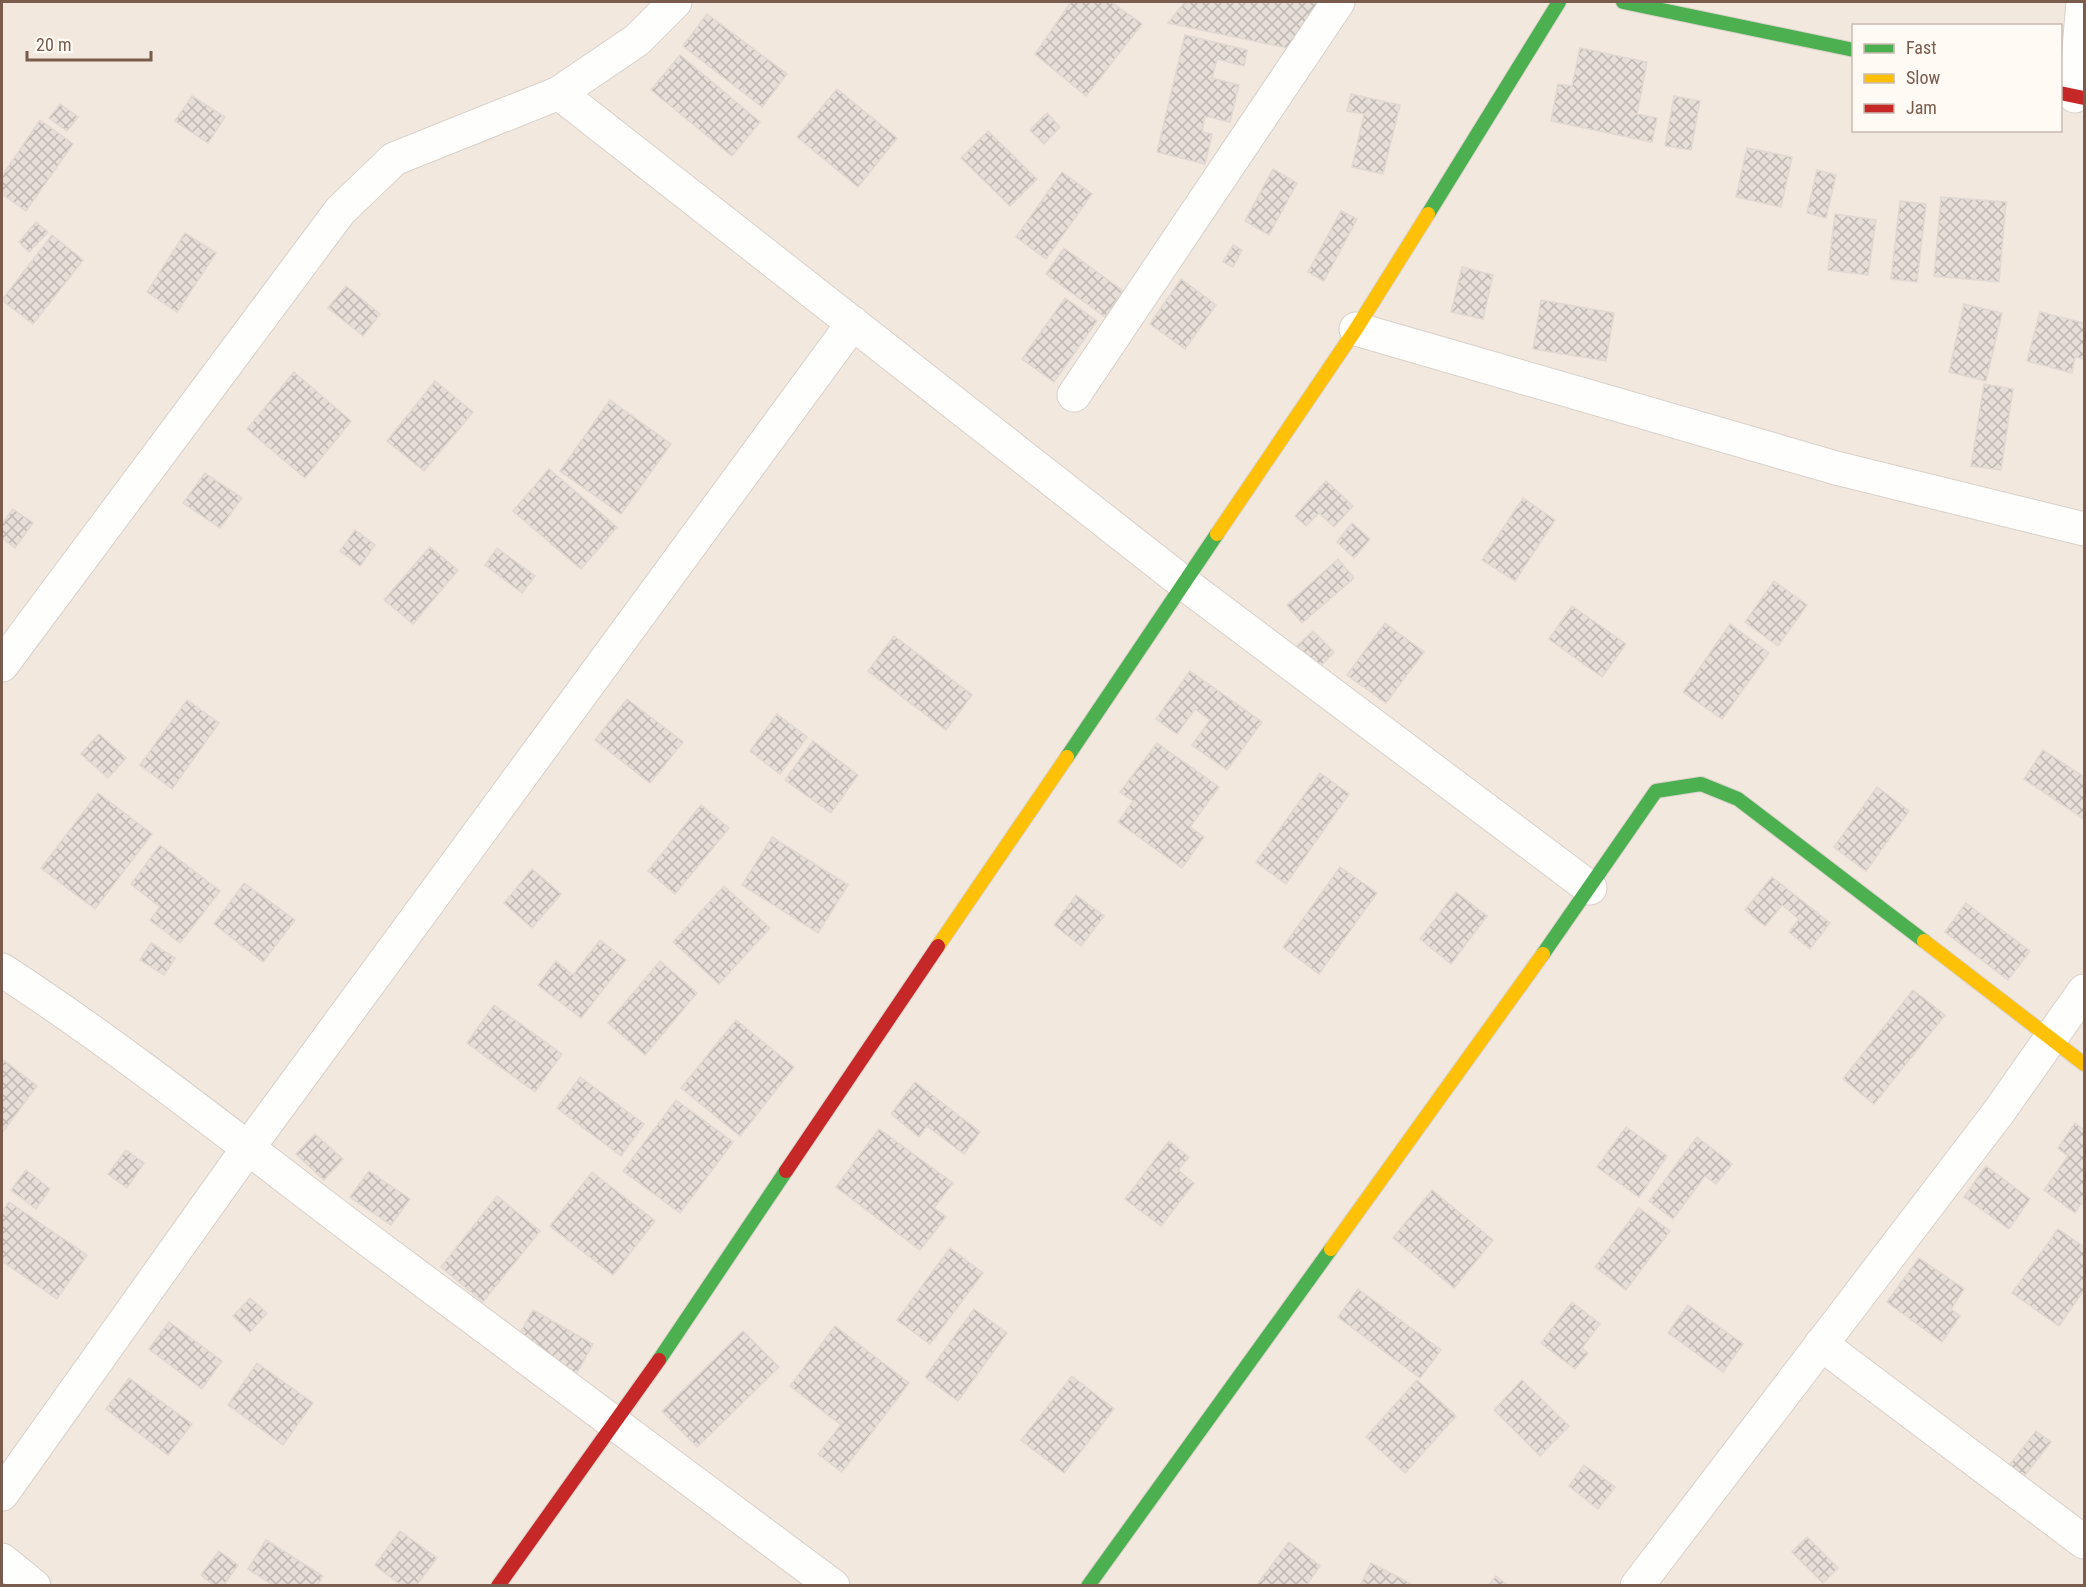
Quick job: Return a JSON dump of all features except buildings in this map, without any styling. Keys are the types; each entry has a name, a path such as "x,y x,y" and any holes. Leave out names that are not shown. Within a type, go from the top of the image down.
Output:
{"street":[{"path":"2,665 340,211 394,159 559,93 637,40 675,2"},
{"path":"1074,395 1338,2"},
{"path":"498,1586 614,1426 1356,329 1559,2"},
{"path":"1623,2 1852,50"},
{"path":"2073,96 2084,2"},
{"path":"559,93 1185,584 1590,888"},
{"path":"2,1494 248,1148 853,323"},
{"path":"1356,329 1836,468 2085,529"},
{"path":"1088,1586 1590,888 1656,791 1701,784 1738,799 2085,1064"},
{"path":"2,970 48,1000 248,1148 614,1426 834,1586"},
{"path":"1637,1586 2051,1040 2085,991"},
{"path":"1821,1344 2085,1542"},
{"path":"2,1560 34,1586"}],"shaded area":[{"path":"2,2 2084,2 2084,1585 2,1585"}],"traffic: fast":[{"path":"1428,214 1559,2"},
{"path":"1623,2 1852,50"},
{"path":"1067,757 1217,534"},
{"path":"1543,954 1656,791 1701,784 1738,799 1924,941"},
{"path":"659,1360 786,1171"},
{"path":"1088,1586 1331,1249"}],"traffic: slow":[{"path":"1217,534 1356,329 1428,214"},
{"path":"938,946 1067,757"},
{"path":"1924,941 2084,1064"},
{"path":"1331,1249 1543,954"}],"traffic: jam":[{"path":"2062,93 2084,98"},
{"path":"786,1171 938,946"},
{"path":"498,1586 659,1360"}]}
